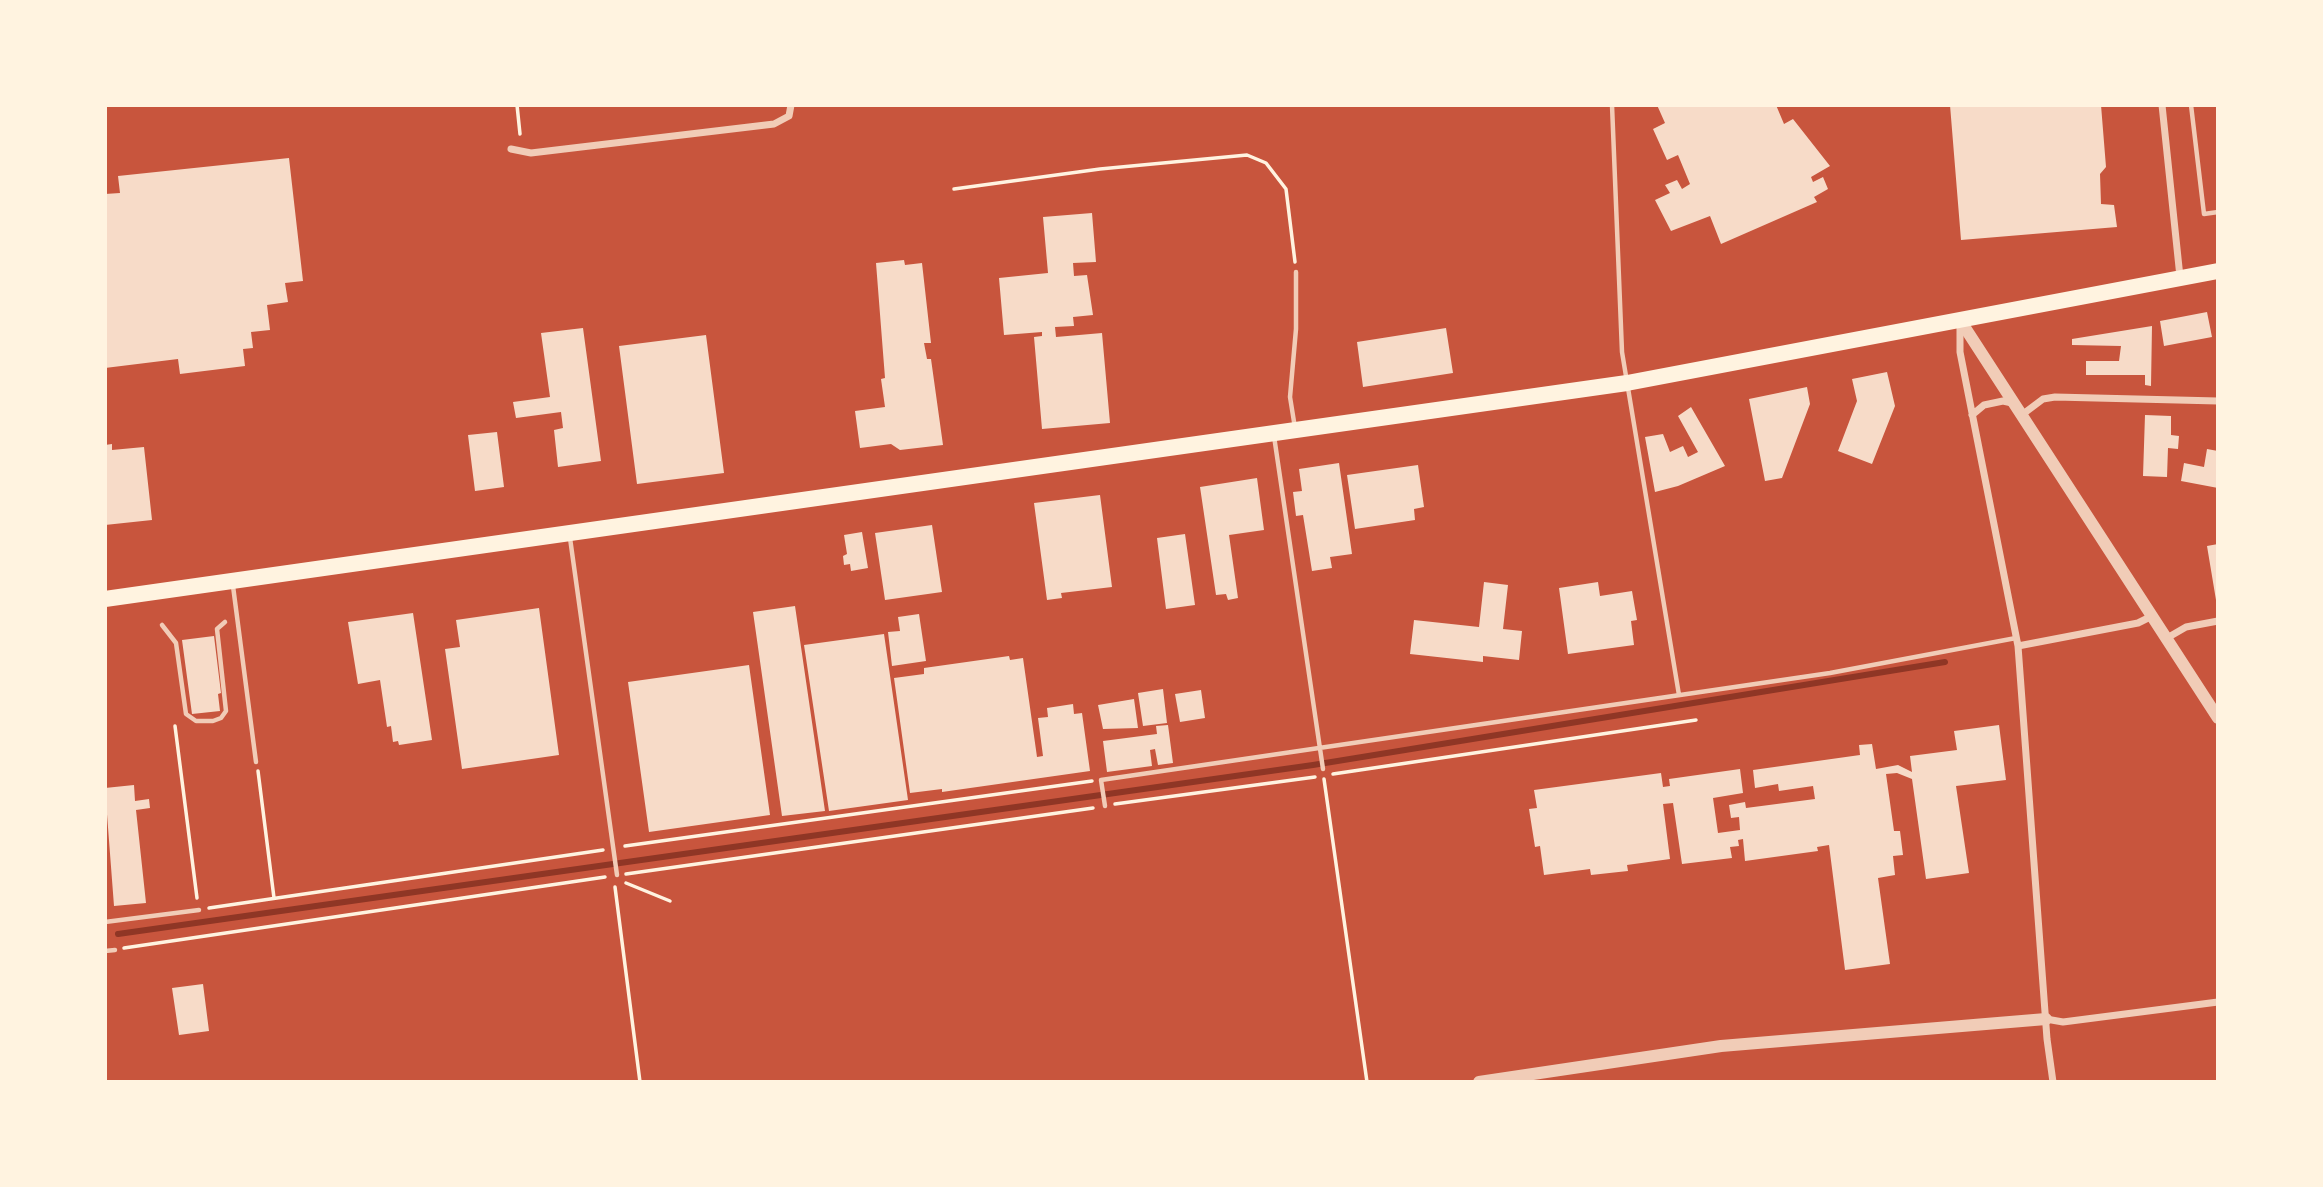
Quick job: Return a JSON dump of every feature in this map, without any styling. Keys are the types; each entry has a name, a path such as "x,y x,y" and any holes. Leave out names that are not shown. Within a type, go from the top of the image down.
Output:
{"highway":[{"path":"105,599 1627,383 2218,271"}],"street":[{"path":"511,149 531,153 774,124 789,116 791,105"},
{"path":"2161,105 2180,278"},
{"path":"1960,320 2218,718"},
{"path":"1960,320 1960,352 2018,642 2053,1082"},
{"path":"1972,415 1992,402 2020,409 2043,399 2056,397 2218,401"},
{"path":"2018,642 2138,624 2152,616"},
{"path":"2167,638 2186,627 2218,621"},
{"path":"1479,1082 1721,1046 2046,1019 2063,1022 2218,1002"}],"lane":[{"path":"1612,105 1622,352 1679,695"},
{"path":"2191,105 2204,214 2218,212"},
{"path":"1295,430 1290,397 1296,329 1296,272"},
{"path":"1273,432 1323,769"},
{"path":"569,534 617,873"},
{"path":"232,581 256,762"},
{"path":"162,625 176,643 186,714 196,721 213,721 221,718 226,710 217,629 225,622"},
{"path":"1104,804 1101,782 1321,751 2018,642"},
{"path":"105,922 199,910"},
{"path":"105,951 115,950"}],"path":[{"path":"517,105 520,134"},
{"path":"954,189 1100,169 1247,155 1266,163 1286,189 1294,232 1296,272"},
{"path":"115,950 617,873 1324,775 1696,720"},
{"path":"175,726 199,910 614,848 1101,782"},
{"path":"256,762 274,898"},
{"path":"1323,769 1367,1082"},
{"path":"617,873 622,882 670,901"},
{"path":"617,873 614,882 640,1082"}],"building":[{"path":"1657,105 1776,105 1784,124 1793,119 1830,166 1811,177 1813,182 1823,177 1828,189 1814,197 1817,202 1721,244 1710,216 1671,231 1655,200 1670,193 1665,185 1677,180 1682,189 1690,184 1678,155 1667,160 1653,129 1665,123"},
{"path":"1950,105 2101,105 2106,167 2100,174 2101,204 2114,205 2117,227 1961,240"},
{"path":"289,158 303,281 285,283 288,302 267,305 270,330 251,332 253,348 243,349 245,366 180,374 178,359 105,368 105,194 120,193 118,176"},
{"path":"1092,213 1096,262 1073,263 1074,276 1087,275 1093,315 1073,317 1074,326 1055,327 1056,337 1102,333 1110,423 1042,429 1034,337 1042,336 1042,332 1004,335 999,278 1048,273 1043,217"},
{"path":"904,260 905,265 922,263 931,343 924,343 927,359 931,359 943,445 900,450 891,444 860,448 855,411 885,407 881,379 885,378 876,263"},
{"path":"2207,312 2212,337 2164,346 2160,321"},
{"path":"2152,326 2151,386 2145,385 2145,375 2086,375 2086,361 2119,361 2121,346 2072,345 2072,339"},
{"path":"583,328 601,461 558,467 554,430 563,428 561,412 516,418 513,402 550,397 541,333"},
{"path":"1446,328 1453,373 1363,387 1357,342"},
{"path":"706,335 724,473 637,484 619,346"},
{"path":"1887,372 1895,406 1872,464 1838,451 1857,401 1852,379"},
{"path":"1807,387 1810,404 1782,478 1765,481 1749,399"},
{"path":"1691,407 1725,466 1678,486 1655,492 1645,437 1663,434 1670,452 1683,446 1688,457 1698,452 1678,416"},
{"path":"2145,415 2171,416 2171,435 2179,436 2178,449 2168,448 2167,477 2143,476"},
{"path":"497,432 504,487 475,491 468,435"},
{"path":"112,444 112,450 144,447 152,520 105,525 105,445"},
{"path":"2207,449 2218,451 2218,488 2181,481 2184,463 2204,467"},
{"path":"1339,463 1352,554 1330,557 1332,568 1312,571 1303,515 1296,516 1293,492 1302,491 1299,469"},
{"path":"1418,465 1424,507 1414,509 1415,520 1355,529 1347,475"},
{"path":"1257,478 1264,530 1229,535 1238,598 1228,600 1226,594 1216,595 1200,487"},
{"path":"1100,495 1112,587 1061,593 1062,598 1047,600 1034,503"},
{"path":"932,525 942,592 885,600 875,533"},
{"path":"862,532 868,568 851,571 850,564 844,565 843,556 847,554 844,535"},
{"path":"1185,534 1195,605 1166,609 1157,538"},
{"path":"2218,544 2218,606 2217,606 2207,546"},
{"path":"1484,582 1508,585 1503,629 1522,631 1519,660 1483,656 1483,662 1410,654 1414,620 1479,627"},
{"path":"1598,582 1600,596 1632,591 1637,620 1631,621 1634,645 1568,654 1559,588"},
{"path":"795,606 825,811 782,816 753,612"},
{"path":"539,608 559,755 462,769 445,649 460,647 456,620"},
{"path":"413,613 432,740 399,745 398,741 393,742 391,726 387,727 380,680 358,684 348,622"},
{"path":"919,614 926,661 892,666 888,632 900,631 898,617"},
{"path":"884,634 908,800 829,811 804,645"},
{"path":"214,636 221,693 218,694 220,711 192,714 182,640"},
{"path":"1009,656 1010,660 1023,658 1037,757 1043,756 1038,718 1048,717 1047,708 1073,704 1074,714 1082,713 1090,771 942,792 942,789 910,793 894,678 924,674 924,668"},
{"path":"749,665 770,815 649,832 628,682"},
{"path":"1163,689 1167,723 1143,726 1138,693"},
{"path":"1201,690 1205,718 1180,722 1175,694"},
{"path":"1134,699 1138,728 1103,729 1098,705"},
{"path":"1168,725 1173,763 1158,765 1155,749 1150,750 1152,766 1107,772 1103,741 1157,734 1156,726"},
{"path":"1999,725 2006,780 1956,786 1969,873 1926,879 1912,779 1897,773 1886,774 1894,831 1900,831 1903,855 1893,856 1895,875 1878,878 1890,964 1845,970 1829,845 1817,847 1818,851 1745,861 1743,839 1738,840 1739,846 1730,847 1732,858 1682,864 1673,803 1663,804 1670,859 1627,865 1628,871 1591,875 1590,869 1544,875 1540,846 1535,847 1529,809 1537,808 1534,790 1661,773 1663,787 1670,786 1669,779 1740,769 1743,793 1713,798 1718,833 1740,830 1739,817 1731,818 1729,805 1745,802 1746,808 1815,799 1813,786 1779,791 1778,784 1755,788 1753,770 1860,755 1859,745 1872,744 1876,769 1898,765 1912,772 1910,756 1957,750 1954,731"},
{"path":"134,785 135,801 149,799 150,808 136,810 146,903 114,906 105,788"},
{"path":"203,984 209,1031 179,1035 172,988"}],"waterway":[{"path":"118,934 1313,765 1945,662"}]}
